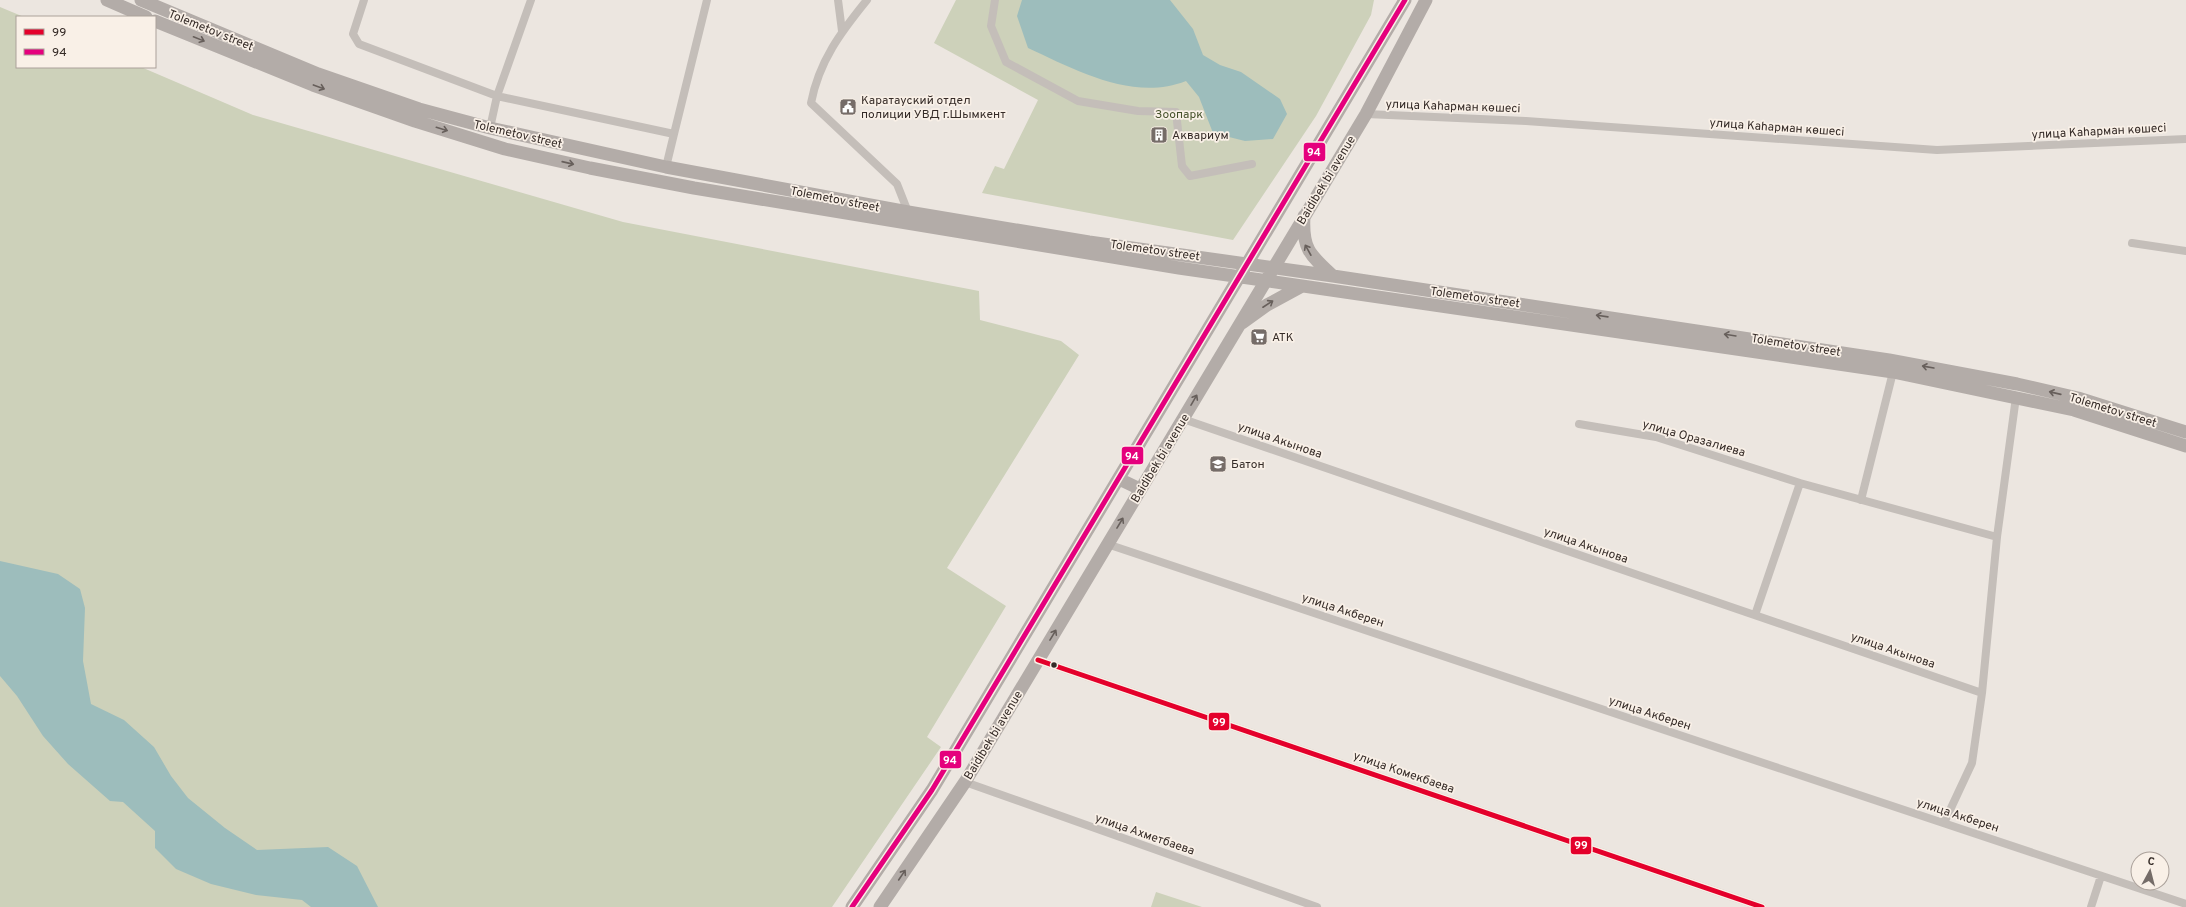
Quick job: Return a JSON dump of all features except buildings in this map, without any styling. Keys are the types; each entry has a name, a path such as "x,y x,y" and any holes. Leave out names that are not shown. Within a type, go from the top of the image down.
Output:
{"main road":[{"path":"107,0 144,16"},
{"name":"Tolemetov street","path":"141,0 318,74 419,109 490,128 666,167 908,212 1089,242 1247,263 1896,361 2017,384 2078,398 2186,432"},
{"name":"Baidibek bi avenue","path":"852,907 932,790 1405,0"},
{"name":"Baidibek bi avenue","path":"880,907 965,782 1140,489 1183,420 1264,281 1366,114 1426,0"},
{"name":"Tolemetov street","path":"156,21 313,85 415,121 528,154 590,168 694,188 1238,277 1893,372 2074,410 2186,446"},
{"path":"1305,215 1304,241 1308,251 1332,276"},
{"path":"1238,326 1267,305 1302,286"},
{"path":"1119,479 1140,489"}],"street":[{"path":"364,0 353,34 359,44 497,96 674,134"},
{"path":"490,128 497,96 530,0"},
{"path":"666,167 707,0"},
{"path":"838,0 842,31"},
{"path":"867,0 842,31 815,80 811,103 897,184 908,212"},
{"path":"995,0 991,26 1006,62 1078,102 1138,111 1176,112 1182,166 1190,176 1252,164"},
{"name":"улица Каһарман көшесі","path":"1366,114 1534,122 1936,150 2186,139"},
{"path":"2132,244 2186,251"},
{"path":"1861,500 1893,372"},
{"path":"1944,823 1972,763 1982,693 1997,537 2016,397"},
{"name":"улица Акынова","path":"1183,420 1982,693"},
{"name":"улица Оразалиева","path":"1579,424 1656,437 1800,483 1997,537"},
{"path":"1755,615 1800,483"},
{"name":"улица Акберен","path":"1107,544 2186,904"},
{"name":"улица Комекбаева","path":"1038,660 1762,907"},
{"name":"улица Ахметбаева","path":"965,782 1317,907"},
{"path":"2091,907 2101,876"}],"green space":[{"name":"Зоопарк","path":"956,0 1374,0 1371,15 1316,116 1233,240 982,193 995,166 1004,169 1038,100 934,43"},
{"path":"0,7 22,16 16,16 16,68 143,68 253,115 623,222 979,291 980,320 1061,341 1079,355 947,568 1006,606 927,737 941,747 832,907 0,907"},
{"path":"1156,892 1202,907 1151,907"}],"water":[{"path":"1022,0 1170,0 1193,29 1203,55 1220,65 1241,72 1280,99 1287,114 1273,139 1245,141 1213,133 1199,97 1186,81 1166,87 1146,88 1125,86 1085,74 1028,48 1017,16"},
{"path":"0,561 58,574 80,589 85,608 83,661 91,704 124,720 154,747 171,776 188,798 225,828 257,850 328,847 357,866 378,907 311,907 302,900 256,895 211,884 176,869 155,848 155,831 123,802 110,801 68,764 43,736 17,696 0,676"}],"transit line":[{"name":"94","path":"852,907 932,790 1405,0"},
{"name":"99","path":"1038,660 1762,907"}],"place":[{"name":"Каратауский отдел полиции УВД г.Шымкент","path":"848,107"},
{"name":"Аквариум","path":"1159,135"},
{"name":"АТК","path":"1259,337"},
{"name":"Батон","path":"1218,464"}]}
